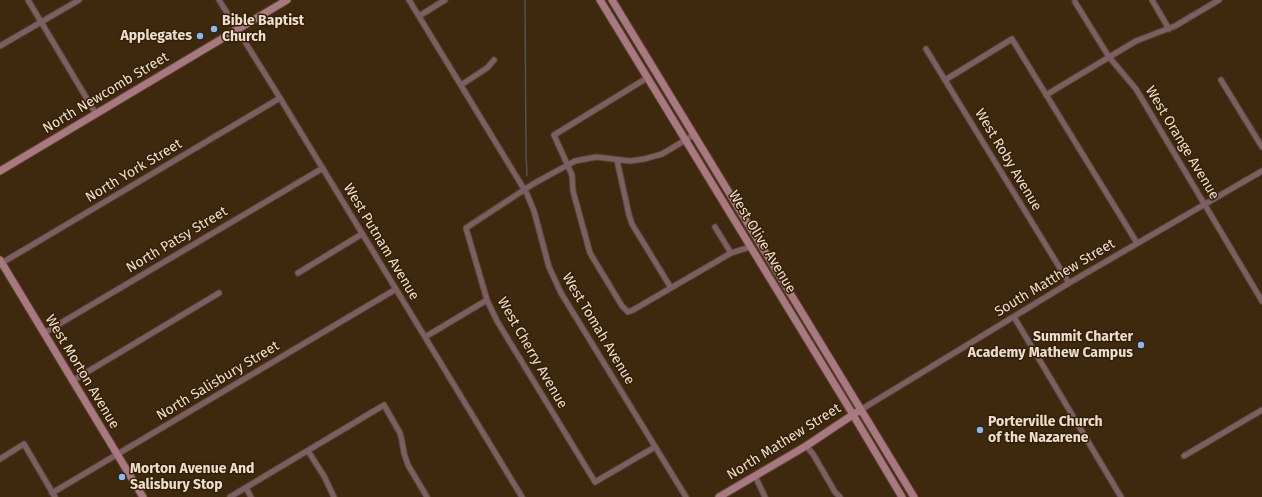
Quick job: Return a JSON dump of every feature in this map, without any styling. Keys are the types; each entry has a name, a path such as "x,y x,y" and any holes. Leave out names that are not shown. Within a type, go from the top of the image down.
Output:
{"main road":[{"name":"North Newcomb Street","path":"0,171 287,0"},
{"name":"West Olive Avenue","path":"600,0 853,414 902,497"},
{"name":"West Olive Avenue","path":"612,0 862,409 914,497"},
{"name":"West Morton Avenue","path":"1,262 143,497"},
{"name":"North Mathew Street","path":"719,497 806,446 862,409"}],"street":[{"path":"28,0 96,114"},
{"path":"0,46 79,0"},
{"name":"West Putnam Avenue","path":"219,0 323,168 522,497"},
{"name":"West Tomah Avenue","path":"409,0 525,190 533,207 546,257 557,286 686,497"},
{"path":"419,16 445,0"},
{"path":"1152,0 1169,29"},
{"path":"1046,95 1136,41 1169,29 1219,0"},
{"name":"West Orange Avenue","path":"1075,2 1108,57 1136,89 1262,301"},
{"path":"945,80 1012,39 1137,243"},
{"name":"West Roby Avenue","path":"926,49 1069,284"},
{"path":"461,85 487,68 494,60"},
{"path":"647,78 554,135 572,175 573,191 590,253 622,306 628,312 633,310 732,253 750,246"},
{"path":"1221,80 1262,147"},
{"name":"North York Street","path":"1,262 280,98"},
{"path":"525,190 568,165 580,160 590,158 607,158 630,161 651,158 662,154 694,135"},
{"path":"617,160 632,224 671,288"},
{"name":"North Patsy Street","path":"44,333 323,168"},
{"name":"South Matthew Street","path":"862,409 1137,243 1262,171"},
{"name":"West Cherry Avenue","path":"525,190 466,228 487,300 500,328 595,482 655,447"},
{"path":"715,227 732,253"},
{"path":"298,273 362,234"},
{"name":"North Salisbury Street","path":"54,495 117,454 396,289"},
{"path":"72,381 219,293"},
{"path":"425,338 487,300"},
{"path":"1014,317 1121,497"},
{"path":"230,497 384,405 400,433 408,465 427,497"},
{"path":"1184,456 1262,410"},
{"path":"0,459 24,444 54,495"},
{"path":"806,446 813,454 840,497"},
{"path":"308,451 334,497"},
{"path":"755,476 765,497"},
{"path":"246,488 251,497"}],"waterway":[{"path":"525,0 527,176"}],"place":[{"name":"Bible Baptist Church","path":"214,29"},
{"name":"Applegates","path":"200,36"},
{"name":"Summit Charter Academy Mathew Campus","path":"1141,345"},
{"name":"Porterville Church of the Nazarene","path":"980,430"},
{"name":"Morton Avenue And Salisbury Stop","path":"122,477"}]}
